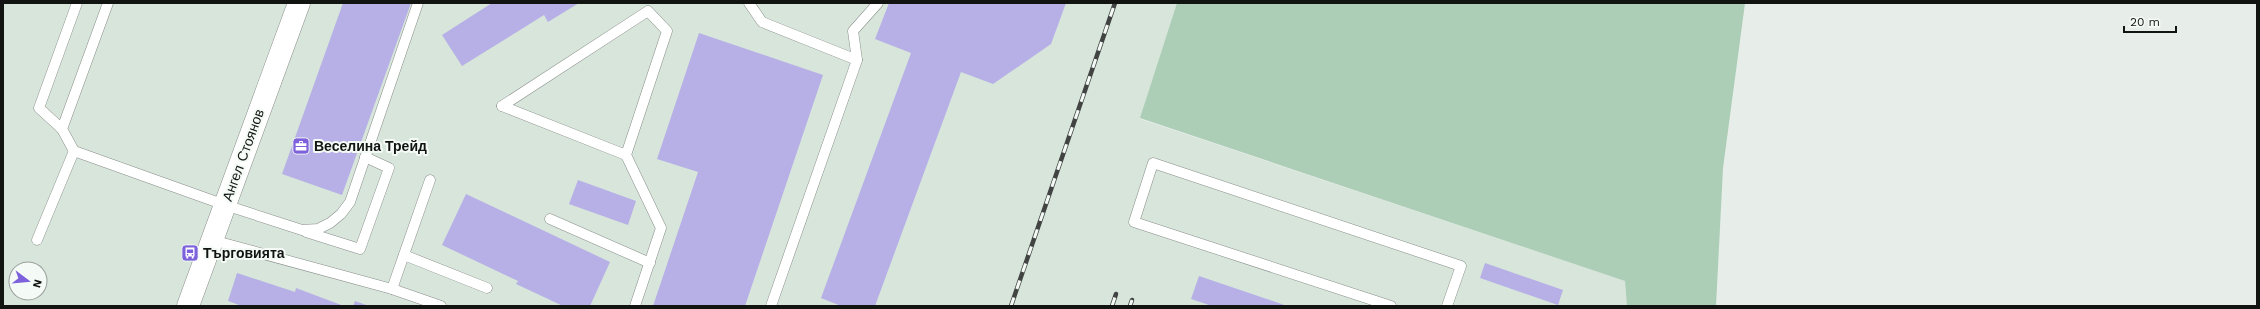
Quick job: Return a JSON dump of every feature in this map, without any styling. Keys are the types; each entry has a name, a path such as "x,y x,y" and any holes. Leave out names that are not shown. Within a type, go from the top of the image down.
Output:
{"street":[{"name":"Ангел Стоянов","path":"188,306 299,3"}],"lane":[{"path":"77,3 39,108 62,130 74,151 225,205 360,249 390,168 365,157"},
{"path":"62,130 108,3"},
{"path":"302,230 318,229 340,214 350,202 418,3"},
{"path":"749,3 762,22 857,60"},
{"path":"771,306 857,60 853,31 878,3"},
{"path":"626,155 667,31 648,11 502,106 626,155 662,228 635,306"},
{"path":"37,240 74,151"},
{"path":"1391,306 1134,222 1153,163 1461,266 1447,306"},
{"path":"392,289 430,180"},
{"path":"550,219 650,263"},
{"path":"212,240 392,289 441,306"},
{"path":"404,255 487,288"}],"shaded area":[{"path":"3,3 1177,3 1140,119 1625,281 1627,306 3,306"}],"green space":[{"path":"1177,3 1745,3 1723,168 1716,306 1627,306 1625,281 1140,118"}],"building":[{"path":"343,3 411,3 342,195 282,174"},
{"path":"492,3 579,3 548,22 544,15 462,66 442,35"},
{"path":"889,3 1066,3 1051,44 993,84 961,72 875,306 841,306 821,298 911,53 875,39"},
{"path":"699,33 823,75 745,306 653,306 698,172 657,159"},
{"path":"578,180 636,201 628,225 569,204"},
{"path":"466,194 610,262 590,306 563,306 516,284 518,281 442,245"},
{"path":"1485,263 1563,290 1558,305 1480,278"},
{"path":"237,273 295,292 296,288 344,306 242,306 228,301"},
{"path":"1199,276 1287,306 1212,306 1191,299"},
{"path":"355,301 369,306 353,306"}],"railway":[{"path":"1011,306 1115,3"},
{"path":"1112,306 1116,294"},
{"path":"1130,306 1132,300"}],"place":[{"name":"Веселина Трейд","path":"301,146"},
{"name":"Търговията","path":"190,253"}]}
